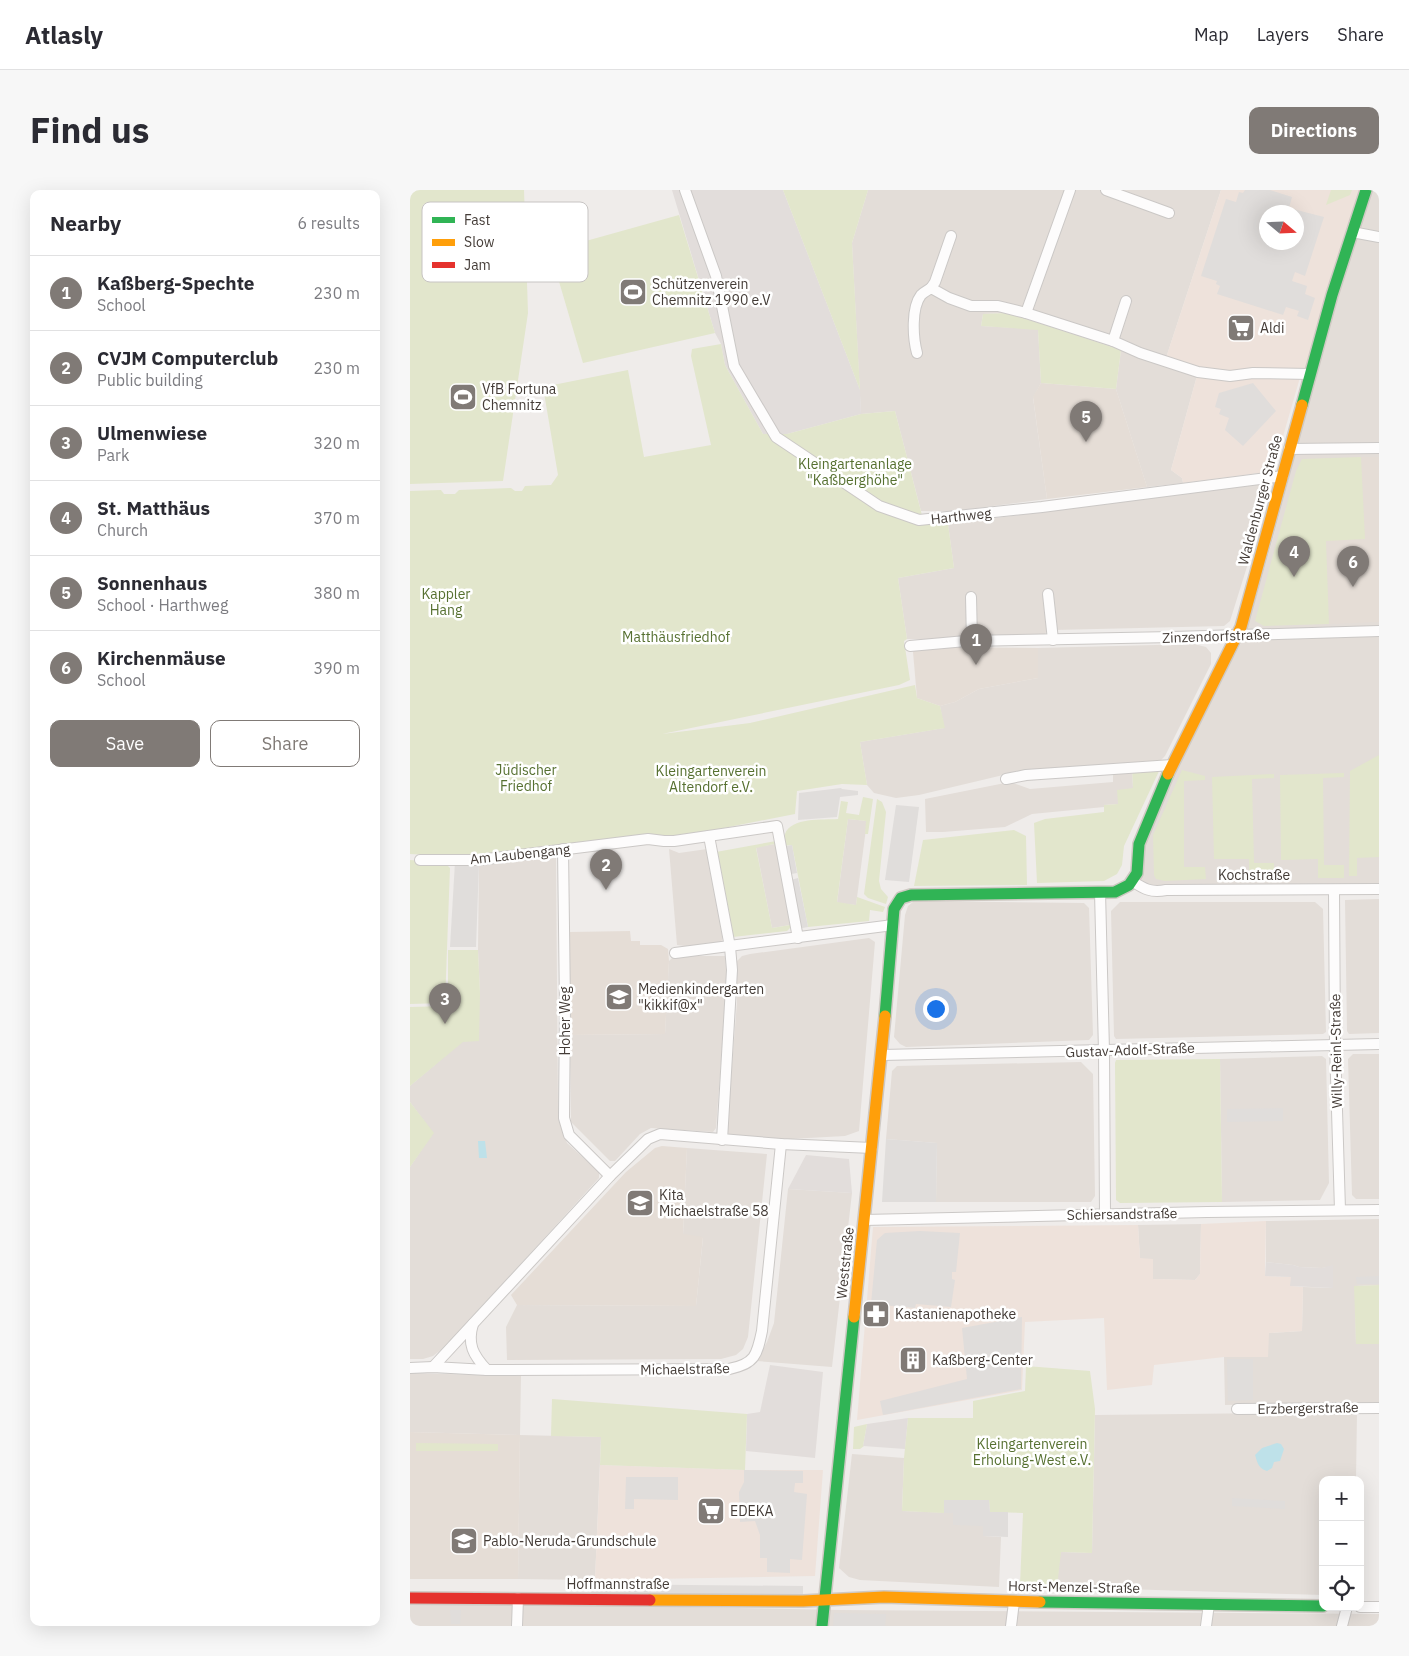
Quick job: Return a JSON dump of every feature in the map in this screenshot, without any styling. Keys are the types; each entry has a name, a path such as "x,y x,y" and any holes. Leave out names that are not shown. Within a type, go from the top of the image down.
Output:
{"street":[{"name":"Harthweg","path":"685,190 716,276 734,366 776,437 878,506 919,520 1052,506 1283,476"},
{"path":"1026,313 1070,190"},
{"path":"1106,190 1169,212"},
{"name":"Waldenburger Straße","path":"1128,884 1137,873 1139,844 1172,765 1237,636 1310,374 1366,190"},
{"path":"1352,232 1379,236"},
{"path":"917,353 913,338 914,316 920,298 935,282 951,236"},
{"path":"931,288 949,298 971,306 998,306 1026,313 1198,372 1230,376 1253,373 1310,374"},
{"path":"1112,341 1126,302"},
{"path":"1289,449 1379,448"},
{"path":"1048,594 1053,640"},
{"path":"970,597 972,641"},
{"name":"Zinzendorfstraße","path":"910,646 972,641 1237,636 1379,631"},
{"path":"1006,779 1026,775 1172,765"},
{"name":"Am Laubengang","path":"420,860 479,860 648,839 664,842 777,826 798,938"},
{"path":"709,836 730,947 732,970 722,1140"},
{"name":"Hoher Weg","path":"563,849 564,1118 569,1135 610,1176"},
{"path":"1105,1215 1104,1051 1100,892 1115,892 1128,884"},
{"name":"Kochstraße","path":"1128,884 1154,892 1166,890 1334,891 1379,889"},
{"name":"Willy-Reinl-Straße","path":"1334,891 1335,1044 1340,1210"},
{"name":"Weststraße","path":"822,1626 882,1055 894,910 897,902 901,898 911,895 1100,892"},
{"path":"676,953 893,925"},
{"name":"Gustav-Adolf-Straße","path":"882,1055 1379,1044"},
{"path":"433,1367 610,1176 648,1139 654,1136 660,1134 781,1144 872,1148"},
{"name":"Michaelstraße","path":"410,1368 433,1367 487,1370 729,1369 742,1367 752,1360 758,1348 762,1331 781,1144"},
{"name":"Schiersandstraße","path":"864,1220 1379,1210"},
{"path":"473,1323 470,1340 476,1357 487,1370"},
{"name":"Erzbergerstraße","path":"1237,1409 1379,1408"},
{"name":"Horst-Menzel-Straße","path":"825,1599 884,1597 1014,1602 1319,1606"},
{"name":"Hoffmannstraße","path":"410,1598 825,1599"},
{"path":"517,1626 518,1598"},
{"path":"1012,1626 1014,1602"},
{"path":"1206,1626 1209,1604"},
{"path":"1364,1607 1379,1607"},
{"path":"1342,1626 1346,1611"}],"shaded area":[{"path":"672,190 783,190 860,390 861,414 787,434 763,434 725,365 721,344 715,333"},
{"path":"868,190 1221,190 1165,361 1198,372 1171,470 1182,478 1183,483 1147,487 1116,389 1121,350 1006,313 983,314 981,326 1038,329 1041,383 1033,398 1047,499 954,511 921,511 895,411 861,414 852,243"},
{"path":"1221,190 1366,190 1310,374 1301,374 1273,471 1183,483 1182,478 1171,470 1198,372 1165,361"},
{"path":"1245,190 1270,190 1292,197 1290,205 1259,205 1259,250 1304,250 1304,212 1324,217 1305,276 1295,272 1292,281 1307,286 1305,294 1315,298 1308,320 1297,316 1299,311 1286,307 1283,315 1217,294 1220,286 1216,284 1217,281 1201,276 1226,199 1236,202 1239,192 1243,193"},
{"path":"1371,190 1379,190 1379,888 1150,890 1137,877 1139,843 1178,758 1245,636 1289,478 1310,374"},
{"path":"1041,383 1116,389 1147,487 1047,499 1033,397"},
{"path":"1253,383 1276,411 1243,446 1225,430 1229,418 1219,414 1221,409 1215,407 1219,393"},
{"path":"1361,457 1379,457 1379,622 1329,624 1326,540 1365,539"},
{"path":"1264,484 1268,486 1256,538 1230,621 1224,626 1054,630 1048,627 1045,635 982,639 977,635 950,639 907,639 898,578 954,568 948,524"},
{"path":"1194,644 1206,647 1211,653 1211,664 1165,756 1160,761 1024,770 919,795 896,798 874,793 867,785 860,742 944,728 940,706 955,702 979,689 1038,678 1038,648"},
{"path":"917,647 1038,648 1038,678 979,689 955,702 940,706 917,698 913,652"},
{"path":"1132,769 1133,788 1118,804 1032,814 1005,827 926,832 925,799 1010,782 1030,789 1113,782 1113,771"},
{"path":"841,788 858,791 858,795 840,797 837,817 798,820 799,793"},
{"path":"896,805 919,807 909,882 885,880"},
{"path":"848,819 867,821 856,905 837,903"},
{"path":"775,844 790,925 772,928 756,847"},
{"path":"792,845 797,873 786,875 781,847"},
{"path":"669,849 679,853 707,849 723,936 721,943 677,945"},
{"path":"556,858 558,1109 567,1143 599,1172 599,1178 446,1346 433,1356 423,1359 410,1359 410,1167 433,1133 410,1102 410,1086 463,1041 480,993 478,950 479,862"},
{"path":"455,862 479,863 476,947 450,947"},
{"path":"798,878 808,927 797,929 787,881"},
{"path":"1379,899 1379,1033 1349,1034 1347,1031 1345,900"},
{"path":"914,901 1084,903 1089,908 1093,1035 1089,1040 906,1047 900,1044 894,1037 905,915 908,906"},
{"path":"1120,902 1315,902 1323,909 1326,1032 1323,1034 1116,1039 1114,1036 1111,911"},
{"name":"Medienkindergarten \"kikkif@x\"","path":"630,931 631,941 640,941 640,945 661,945 668,949 665,1034 570,1035 570,932"},
{"path":"869,938 875,942 859,1131 845,1136 789,1139 729,1135 727,1130 737,1002 737,961 742,956 750,954"},
{"path":"674,956 725,956 727,982 716,1128 713,1132 651,1128 640,1134 615,1161 610,1161 571,1122 570,1035 665,1034 669,961"},
{"path":"1353,1054 1379,1054 1379,1199 1356,1199 1352,1195 1348,1059"},
{"path":"1322,1056 1326,1059 1329,1183 1320,1200 1222,1202 1220,1059"},
{"path":"1081,1062 1093,1074 1095,1196 1091,1202 936,1202 937,1143 886,1139 892,1071 897,1066"},
{"path":"1283,1108 1283,1121 1227,1122 1227,1109"},
{"path":"886,1139 937,1143 936,1202 882,1202"},
{"name":"Kita Michaelstraße 58","path":"662,1146 687,1148 683,1234 703,1237 696,1306 517,1305 511,1295 626,1172 655,1148"},
{"path":"687,1148 767,1154 748,1337 743,1349 736,1355 721,1359 507,1360 506,1327 517,1305 696,1306 703,1238 683,1235"},
{"path":"806,1155 849,1159 852,1193 788,1189"},
{"path":"788,1189 852,1193 832,1367 757,1361 774,1323"},
{"path":"1379,1219 1379,1285 1355,1286 1356,1344 1379,1344 1379,1402 1225,1405 1224,1357 1268,1357 1268,1333 1302,1331 1303,1287 1333,1288 1333,1266 1322,1268 1299,1267 1266,1262 1266,1221"},
{"path":"1266,1221 1265,1276 1291,1277 1291,1286 1303,1287 1302,1331 1269,1333 1268,1357 1224,1357 1154,1365 1152,1385 1107,1390 1104,1318 1025,1322 1022,1390 857,1420 873,1227 1138,1225 1140,1258 1153,1259 1153,1279 1195,1280 1200,1274 1201,1224"},
{"path":"1201,1224 1200,1274 1195,1280 1153,1279 1140,1259 1138,1225"},
{"path":"920,1231 960,1233 956,1272 952,1272 952,1279 955,1280 951,1307 916,1304 915,1308 871,1304 877,1240 885,1233"},
{"path":"1266,1262 1299,1267 1322,1268 1333,1265 1333,1288 1290,1286 1291,1277 1265,1276"},
{"path":"1379,1276 1379,1284 1357,1284 1356,1277"},
{"path":"1022,1317 1021,1389 883,1415 880,1401 967,1379 962,1328"},
{"path":"1227,1359 1253,1359 1253,1400 1228,1401"},
{"path":"770,1365 823,1372 815,1458 746,1451 747,1414 760,1412"},
{"path":"410,1373 521,1376 520,1435 410,1432"},
{"path":"1357,1412 1356,1476 1319,1476 1319,1595 1057,1587 1060,1552 1092,1553 1095,1415"},
{"path":"908,1418 905,1449 863,1446 867,1424"},
{"name":"Pablo-Neruda-Grundschule","path":"410,1432 520,1435 518,1579 410,1579"},
{"path":"520,1435 601,1437 595,1580 518,1579"},
{"path":"852,1454 904,1458 902,1511 953,1513 983,1526 983,1536 1001,1537 999,1587 860,1580 849,1577 839,1568"},
{"path":"600,1465 745,1470 823,1470 815,1576 595,1580"},
{"path":"744,1470 803,1471 803,1483 795,1483 794,1492 807,1494 802,1560 790,1559 790,1573 767,1572 767,1558 760,1558 760,1535 755,1521 740,1522 739,1492 744,1482"},
{"path":"626,1477 678,1477 678,1500 634,1499 634,1509 625,1509"},
{"path":"1232,1498 1285,1501 1285,1509 1232,1506"},
{"path":"944,1500 989,1500 990,1512 1008,1512 1008,1537 983,1536 983,1526 953,1525 953,1513 944,1513"},
{"path":"591,1584 803,1586 803,1601 591,1599"},
{"path":"410,1602 841,1610 1379,1614 1379,1626 410,1626"},
{"path":"450,1610 461,1610 460,1624 451,1624"},
{"path":"834,1613 886,1614 885,1626 833,1626"}],"green space":[{"name":"VfB Fortuna Chemnitz","path":"410,190 524,190 524,202 422,202 422,282 527,282 528,313 503,481 410,484"},
{"path":"783,190 868,190 852,243 860,390"},
{"path":"1331,190 1352,190 1350,195 1326,205"},
{"name":"Schützenverein Chemnitz 1990 e.V","path":"679,215 715,333 583,363 559,282 588,282 588,240"},
{"path":"1006,313 1121,350 1116,389 1041,383 1038,330 981,326 983,314"},
{"path":"721,344 725,365 763,434 787,434 861,414 895,411 924,523 948,524 954,568 898,578 907,639 904,641 910,680 899,685 662,734 750,723 915,685 917,698 940,706 945,728 860,742 867,785 842,784 797,791 795,814 668,839 478,858 410,854 410,491 441,490 444,494 455,494 459,490 511,488 515,491 522,491 525,486 551,485 558,475 543,387 628,370 644,457 711,445 691,356 692,349"},
{"path":"1361,457 1365,539 1326,541 1329,624 1264,626 1255,621 1296,471 1302,459"},
{"path":"1379,755 1379,857 1357,858 1357,876 1349,876 1350,771"},
{"path":"1132,769 1160,769 1124,846 1122,865 1117,874 1104,881 1037,883 1034,823 1045,819 1104,812 1104,805 1118,804 1117,790 1133,788"},
{"path":"1182,770 1205,776 1205,780 1184,781 1184,867 1205,867 1206,879 1165,881 1156,879 1154,875 1153,835"},
{"path":"1344,773 1344,777 1323,778 1324,865 1344,865 1344,878 1318,878 1318,859 1281,860 1280,775"},
{"path":"1274,774 1274,778 1252,779 1254,863 1274,863 1274,877 1249,877 1249,859 1214,859 1212,777"},
{"path":"863,797 873,799 868,834 865,834 866,821 848,819 837,902 856,905 857,897 885,907 883,912 870,910 869,921 808,927 792,845 784,846 785,834 788,829 800,822 838,819 841,801 848,802 846,813 859,815"},
{"path":"877,799 882,802 886,812 879,881 881,889 888,897 886,904 868,898 864,894"},
{"path":"1014,830 1026,836 1027,885 914,886 923,840"},
{"path":"776,841 779,854 777,854 774,844 756,848 772,928 790,925 789,920 792,919 790,928 787,931 733,937 716,852"},
{"path":"410,860 445,863 450,868 445,1003 410,1004"},
{"path":"448,950 478,950 480,993 479,1041 463,1042 410,1086 410,1007 448,1006"},
{"path":"1220,1059 1222,1202 1120,1203 1116,1200 1116,1060"},
{"path":"410,1102 434,1133 410,1167"},
{"path":"1379,1285 1379,1344 1356,1344 1354,1286"},
{"name":"Kleingartenverein Erholung-West e.V.","path":"1026,1366 1090,1371 1095,1409 1092,1553 1061,1552 1057,1587 1020,1585 1023,1513 990,1512 989,1501 944,1500 944,1513 902,1511 908,1418 973,1418 973,1401 1025,1391"},
{"path":"552,1399 747,1414 745,1470 600,1465 601,1437 551,1436"},
{"path":"867,1424 864,1446 860,1449 853,1449 854,1427"},
{"path":"416,1443 498,1444 498,1451 416,1451"}],"water":[{"path":"478,1141 485,1141 487,1158 479,1158"},
{"path":"1277,1443 1281,1444 1284,1449 1280,1461 1274,1462 1272,1468 1267,1471 1264,1470 1258,1464 1255,1455 1262,1448"}],"traffic: fast":[{"path":"1302,405 1332,295 1366,190"},
{"path":"885,1016 894,909 901,898 911,895 1115,892 1129,885 1137,873 1139,844 1168,774"},
{"path":"822,1626 854,1317"},
{"path":"1040,1602 1319,1606"}],"traffic: slow":[{"path":"1168,774 1241,627 1302,405"},
{"path":"854,1317 885,1016"},
{"path":"650,1600 803,1601 884,1597 1040,1602"}],"traffic: jam":[{"path":"410,1598 650,1600"}],"place":[{"name":"Schützenverein Chemnitz 1990 e.V","path":"633,292"},
{"name":"Aldi","path":"1241,328"},
{"name":"VfB Fortuna Chemnitz","path":"463,397"},
{"name":"Sonnenhaus","path":"1086,442"},
{"name":"St. Matthäus","path":"1294,577"},
{"name":"Kirchenmäuse","path":"1353,587"},
{"name":"Kaßberg-Spechte","path":"976,665"},
{"name":"CVJM Computerclub","path":"606,890"},
{"name":"Medienkindergarten \"kikkif@x\"","path":"619,997"},
{"name":"Ulmenwiese","path":"445,1024"},
{"name":"Kita Michaelstraße 58","path":"640,1203"},
{"name":"Kastanienapotheke","path":"876,1314"},
{"name":"Kaßberg-Center","path":"913,1360"},
{"name":"EDEKA","path":"711,1511"},
{"name":"Pablo-Neruda-Grundschule","path":"464,1541"}],"park label":[{"name":"Kleingartenanlage \"Kaßberghöhe\"","path":"855,472"},
{"name":"Kappler Hang","path":"446,602"},
{"name":"Matthäusfriedhof","path":"676,637"},
{"name":"Jüdischer Friedhof","path":"526,778"},
{"name":"Kleingartenverein Altendorf e.V.","path":"711,780"}]}
